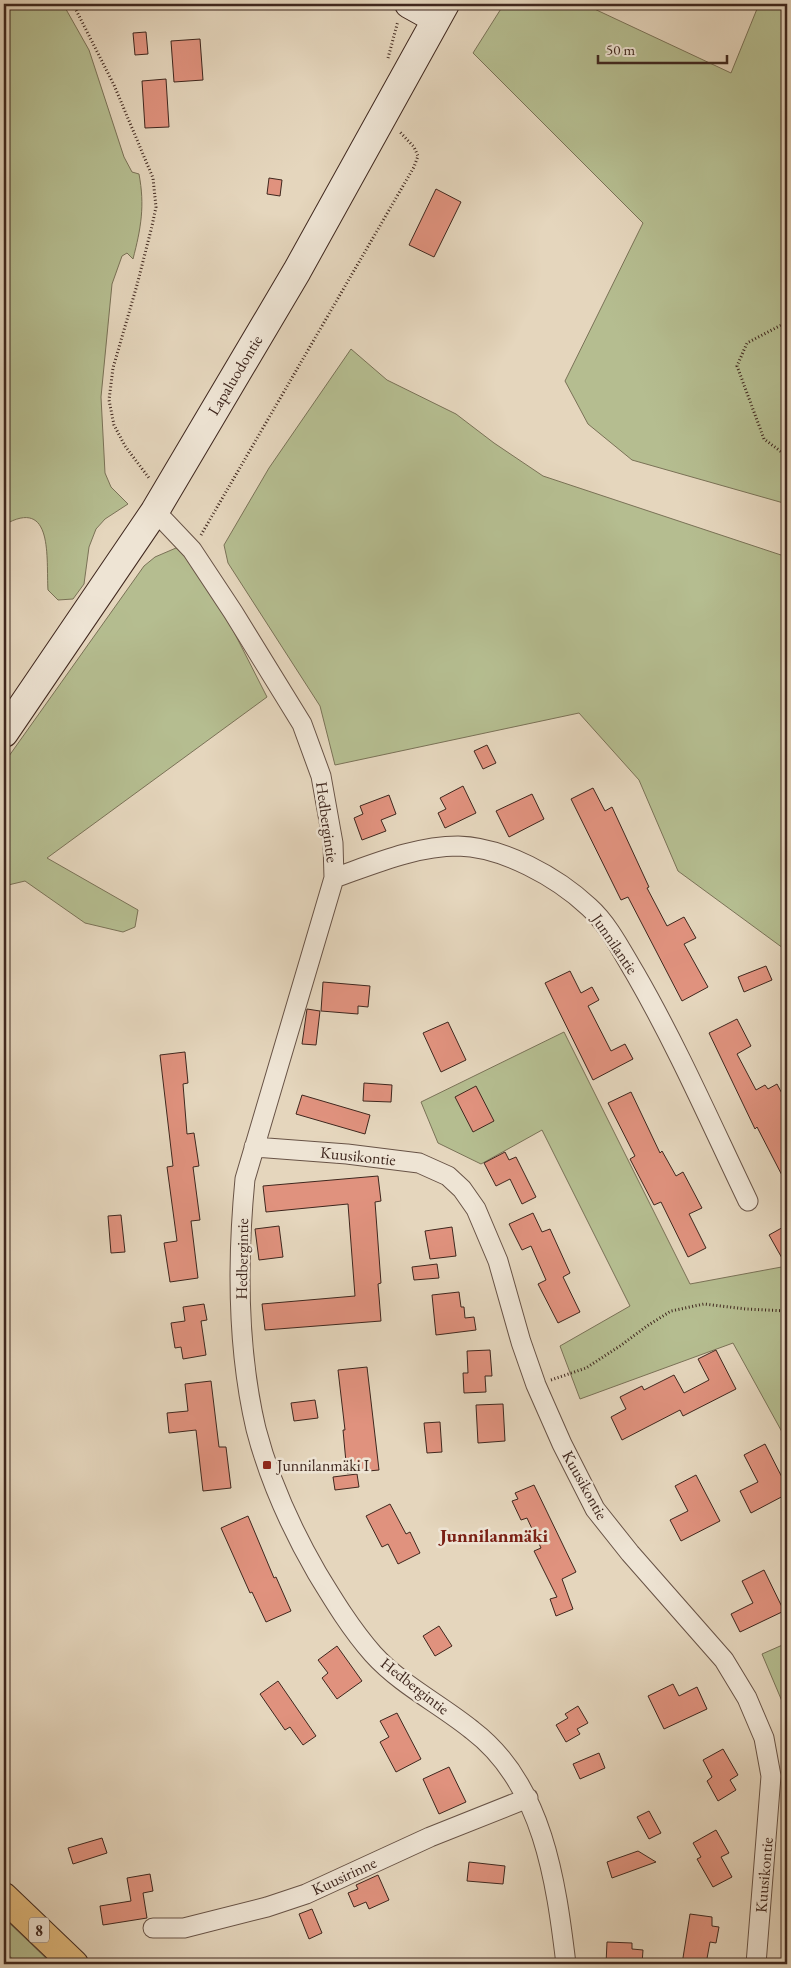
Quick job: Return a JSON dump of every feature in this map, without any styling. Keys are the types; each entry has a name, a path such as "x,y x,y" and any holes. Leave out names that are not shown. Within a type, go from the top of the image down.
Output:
{"highway":[{"name":"8","path":"4,1896 74,1964"}],"main road":[{"path":"405,8 440,12"},
{"name":"Lapaluodontie","path":"4,733 159,503 297,271 386,113 440,12"}],"street":[{"name":"Hedbergintie","path":"159,503 233,612 302,724 321,776 334,843 334,878 245,1179 239,1287 247,1381 257,1430 272,1477 296,1536 338,1608 373,1654 392,1673 474,1731 497,1752 514,1773 528,1798 549,1864 566,1964"},
{"name":"Junnilantie","path":"334,878 425,849 458,846 478,848 505,855 533,868 590,907 613,936 655,1008 748,1202"},
{"name":"Kuusikontie","path":"254,1147 347,1154 419,1163 448,1176 462,1189 476,1209 498,1261 521,1342 536,1385 562,1444 595,1509 630,1553 724,1660 747,1698 764,1738 771,1776 756,1964"},
{"name":"Kuusirinne","path":"153,1928 184,1928 283,1902 306,1894 430,1836 528,1798"}],"path":[{"path":"73,4 114,85 153,178 156,207 138,284 113,368 109,400 114,425 159,503"},
{"path":"387,63 405,8"},
{"path":"192,550 414,167 418,156 414,147 386,113"},
{"path":"787,322 747,343 737,366 764,439 787,456"},
{"path":"536,1385 586,1368 671,1311 704,1304 787,1311"},
{"path":"4,1957 12,1964"}],"green space":[{"path":"5,4 63,4 89,50 124,157 132,172 139,174 141,186 141,217 133,259 127,253 122,256 112,284 101,397 105,473 111,487 128,504 105,519 96,529 89,547 84,584 73,599 58,600 48,590 46,548 44,535 39,525 32,519 20,518 4,525"},
{"path":"504,4 588,6 731,73 759,4 787,4 787,504 632,460 588,424 565,381 643,223 473,53"},
{"path":"351,349 387,380 456,414 494,443 543,476 787,557 787,951 678,871 639,780 579,713 335,765 320,706 228,563 224,545 269,468"},
{"path":"176,548 206,577 267,697 47,858 138,910 135,927 123,932 85,923 25,881 4,886 4,763 144,566 155,557"},
{"path":"564,1032 690,1284 787,1266 787,1441 733,1343 580,1399 560,1346 630,1306 542,1130 481,1164 438,1143 421,1102"},
{"path":"787,1643 787,1713 762,1654"},
{"path":"4,1918 52,1964 18,1964 4,1951"}],"building":[{"path":"146,32 148,54 135,55 133,33"},
{"path":"200,39 203,80 174,82 171,41"},
{"path":"166,79 169,127 145,128 142,81"},
{"path":"269,178 282,180 280,196 267,194"},
{"path":"436,189 461,202 434,257 409,245"},
{"path":"487,745 496,763 483,769 474,751"},
{"path":"463,786 476,813 445,828 438,813 446,809 440,798"},
{"path":"593,788 605,811 612,807 649,887 647,888 667,926 684,917 696,938 684,944 708,987 682,1001 628,897 621,900 571,799"},
{"path":"532,794 544,819 509,837 496,811"},
{"path":"389,795 396,814 381,820 386,831 362,840 354,818 363,814 360,806"},
{"path":"766,966 772,980 744,992 738,977"},
{"path":"570,971 581,993 592,987 599,1000 588,1006 611,1051 625,1044 633,1059 593,1080 545,983"},
{"path":"323,982 370,986 368,1007 358,1006 358,1014 321,1011"},
{"path":"307,1009 320,1011 316,1045 302,1044"},
{"path":"737,1019 751,1046 737,1054 756,1090 765,1085 768,1089 777,1084 787,1103 787,1185 757,1127 755,1129 709,1033"},
{"path":"448,1022 466,1060 441,1072 423,1033"},
{"path":"185,1052 188,1083 183,1084 187,1134 194,1133 199,1166 193,1167 200,1220 191,1221 198,1278 170,1282 164,1243 177,1241 167,1167 173,1166 160,1055"},
{"path":"364,1083 392,1085 391,1102 363,1101"},
{"path":"476,1086 494,1121 473,1132 455,1097"},
{"path":"631,1092 660,1153 662,1151 676,1176 683,1172 702,1208 689,1214 706,1248 688,1257 661,1202 654,1205 630,1159 635,1156 608,1103"},
{"path":"302,1095 370,1115 365,1134 296,1114"},
{"path":"505,1152 509,1160 516,1157 536,1197 522,1204 510,1179 496,1186 484,1163"},
{"path":"378,1176 381,1201 375,1202 381,1283 378,1284 381,1321 265,1330 262,1304 355,1296 348,1204 266,1212 263,1186"},
{"path":"533,1213 542,1232 550,1229 570,1273 563,1277 580,1312 558,1323 538,1284 546,1280 531,1246 522,1250 509,1224"},
{"path":"121,1215 125,1252 111,1253 108,1216"},
{"path":"787,1225 787,1267 769,1235"},
{"path":"279,1226 283,1257 259,1260 255,1229"},
{"path":"452,1227 456,1256 430,1259 425,1231"},
{"path":"437,1264 439,1278 414,1280 412,1267"},
{"path":"459,1292 465,1318 474,1317 476,1330 436,1335 432,1295"},
{"path":"204,1304 207,1320 201,1321 206,1355 183,1359 181,1347 175,1348 171,1323 185,1321 183,1307"},
{"path":"490,1350 492,1376 485,1376 486,1392 464,1393 463,1373 468,1373 467,1351"},
{"path":"716,1350 736,1389 683,1416 680,1410 622,1440 611,1417 626,1409 620,1397 642,1386 644,1390 674,1375 684,1393 709,1380 698,1359"},
{"path":"367,1367 379,1470 347,1473 343,1430 345,1430 338,1370"},
{"path":"211,1381 219,1447 226,1447 231,1488 203,1491 196,1430 169,1433 167,1413 188,1411 185,1384"},
{"path":"315,1400 318,1418 294,1421 291,1403"},
{"path":"503,1404 505,1441 478,1443 476,1405"},
{"path":"440,1422 442,1452 427,1453 424,1423"},
{"path":"765,1444 787,1487 787,1494 751,1513 740,1491 758,1482 744,1455"},
{"path":"357,1474 359,1487 335,1490 333,1477"},
{"path":"696,1475 720,1521 681,1541 670,1520 688,1511 675,1486"},
{"path":"534,1485 576,1572 562,1579 573,1609 556,1616 550,1599 557,1597 534,1551 541,1548 527,1518 521,1520 512,1501 518,1499 515,1493"},
{"path":"390,1504 406,1534 410,1532 420,1553 398,1564 388,1544 382,1547 366,1516"},
{"path":"248,1516 274,1578 276,1577 291,1611 266,1622 252,1592 250,1593 221,1528"},
{"path":"764,1570 784,1611 740,1632 731,1614 753,1603 742,1581"},
{"path":"439,1626 452,1646 435,1656 423,1636"},
{"path":"337,1646 362,1681 337,1699 322,1678 328,1673 318,1660"},
{"path":"278,1681 316,1736 303,1745 290,1727 285,1730 260,1694"},
{"path":"673,1684 679,1696 697,1687 707,1709 664,1729 648,1696"},
{"path":"578,1706 588,1723 577,1729 580,1734 566,1742 556,1725 568,1718 565,1714"},
{"path":"397,1713 421,1759 396,1772 380,1742 389,1737 380,1721"},
{"path":"723,1749 738,1775 730,1780 736,1790 718,1801 707,1781 712,1777 703,1760"},
{"path":"599,1753 605,1768 580,1779 573,1764"},
{"path":"449,1767 466,1802 439,1814 423,1779"},
{"path":"649,1811 661,1833 649,1839 637,1817"},
{"path":"716,1830 729,1853 721,1857 732,1877 713,1887 697,1859 701,1857 693,1843"},
{"path":"102,1838 107,1853 73,1864 68,1848"},
{"path":"638,1851 656,1862 612,1878 607,1862"},
{"path":"469,1862 505,1866 503,1884 467,1881"},
{"path":"150,1874 153,1891 143,1893 147,1918 103,1925 100,1906 131,1901 127,1878"},
{"path":"378,1875 389,1900 369,1909 366,1902 354,1907 348,1893 358,1889 356,1885"},
{"path":"312,1909 322,1933 309,1939 299,1914"},
{"path":"690,1914 712,1917 712,1926 719,1927 716,1943 710,1942 706,1964 682,1964"},
{"path":"607,1942 632,1943 632,1949 643,1950 642,1964 606,1964"}],"place":[{"name":"Junnilanmäki I","path":"267,1465"}],"district":[{"name":"Junnilanmäki","path":"494,1535"}]}
